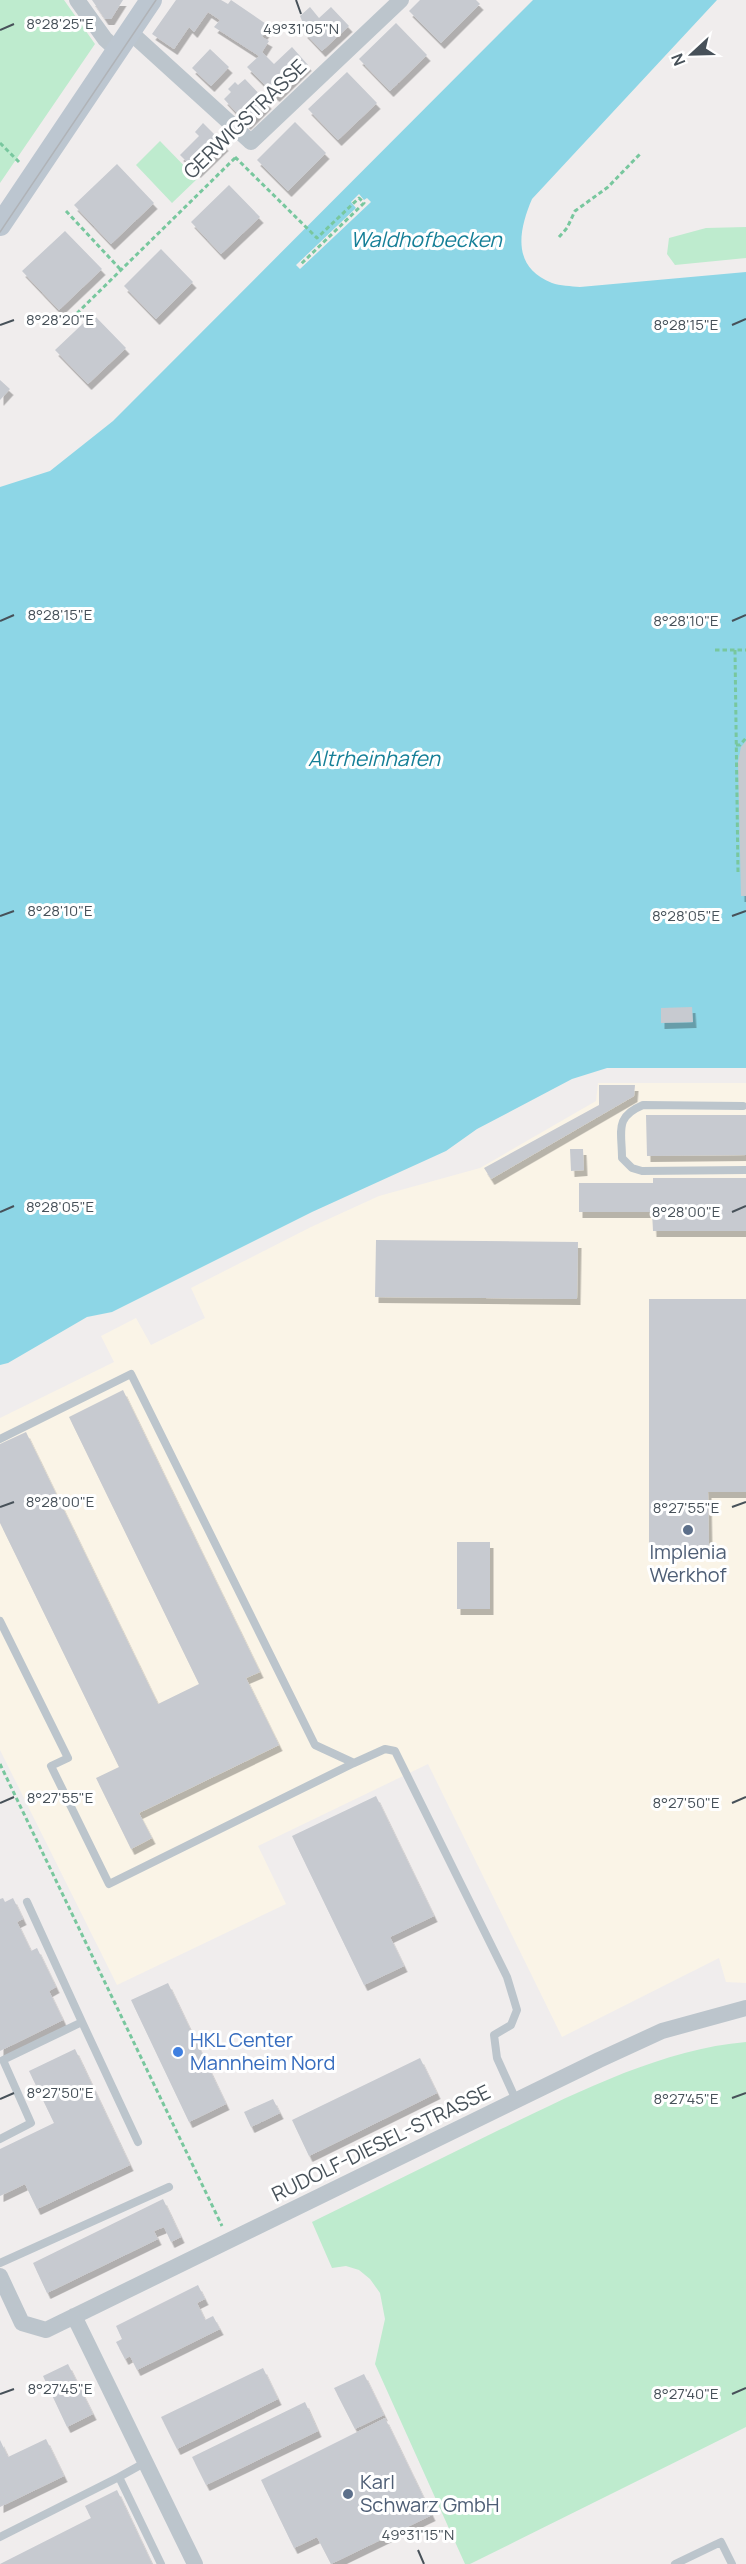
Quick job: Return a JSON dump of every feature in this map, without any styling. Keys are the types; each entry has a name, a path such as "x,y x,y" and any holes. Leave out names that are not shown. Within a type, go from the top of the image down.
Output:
{"street":[{"path":"77,0 117,40 251,142"},
{"path":"0,225 117,40 152,0"},
{"name":"GERWIGSTRASSE","path":"251,142 401,0"},
{"name":"RUDOLF-DIESEL-STRASSE","path":"0,2276 22,2323 46,2330 662,2031 746,2008"},
{"name":"RUDOLF-DIESEL-STRASSE","path":"711,2018 746,2021"},
{"path":"74,2316 195,2564"}],"lane":[{"path":"743,1106 643,1105 629,1111 622,1122 622,1158 632,1168 642,1171 746,1170"},
{"path":"0,1439 131,1374 315,1745 354,1763"},
{"path":"0,1621 68,1758 51,1766 110,1884 354,1763 385,1749 395,1751 507,1977 518,2010 511,2025 494,2035 497,2058 516,2100"},
{"path":"27,1902 138,2142"},
{"path":"0,2139 31,2124 2,2061 82,2022"},
{"path":"0,2263 169,2187"},
{"path":"0,2537 146,2462"},
{"path":"119,2477 161,2564"},
{"path":"675,2564 721,2542 732,2564"}],"path":[{"name":"GERWIGSTRASSE","path":"66,324 251,142"},
{"path":"0,143 32,177"},
{"path":"559,237 567,228 575,211 608,187 640,154"},
{"path":"235,157 316,238 359,198 364,204 301,264"},
{"path":"66,211 121,270"},
{"path":"715,650 746,650"},
{"path":"735,650 738,873"},
{"path":"736,745 740,745 746,738"},
{"path":"0,1764 230,2241"}],"shaded area":[{"path":"598,1083 746,1083 746,1983 726,1982 719,1958 562,2037 428,1764 258,1846 286,1904 117,1985 0,1750 0,1418 114,1362 101,1336 136,1318 151,1345 205,1318 191,1288 311,1227 379,1196 480,1168 596,1101"}],"green space":[{"path":"0,0 64,0 95,44 0,183"},
{"path":"160,141 197,179 172,203 136,165"},
{"path":"746,227 746,258 675,265 667,254 669,238 706,228"},
{"path":"746,2042 746,2427 470,2564 465,2564 375,2364 385,2319 380,2293 370,2279 359,2270 346,2266 332,2268 312,2222 589,2087 683,2053"}],"water":[{"name":"Altrheinhafen","path":"533,0 717,0 532,199 524,224 522,247 524,258 539,276 552,283 566,286 580,287 746,272 746,1068 607,1068 572,1079 477,1129 446,1151 312,1212 112,1312 87,1317 8,1363 0,1365 0,487 50,471 113,421"}],"pier":[{"path":"359,194 364,200 367,198 371,202 300,269 296,265 356,208 351,202"}],"building":[{"path":"92,0 123,0 111,19 105,19"},
{"path":"176,0 221,0 228,4 231,0 269,26 262,37 269,41 262,52 274,64 292,47 308,65 276,96 247,67 259,56 214,27 220,20 208,12 194,32 189,27 174,49 152,34"},
{"path":"420,0 476,0 480,4 441,43 409,11"},
{"path":"310,7 319,18 331,7 349,26 322,51 304,32 306,30 300,16"},
{"path":"396,23 427,55 390,91 359,59"},
{"path":"210,49 229,67 211,86 192,68"},
{"path":"347,72 377,103 338,140 308,109"},
{"path":"245,79 268,103 247,124 224,99 231,92 228,89 235,82 238,85"},
{"path":"295,122 326,153 288,191 257,160"},
{"path":"203,123 225,145 197,172 180,155 199,136 195,132"},
{"path":"117,164 154,203 111,244 74,205"},
{"path":"229,185 260,217 221,254 191,222"},
{"path":"65,231 102,269 59,310 22,271"},
{"path":"161,249 193,282 156,319 124,286"},
{"path":"93,314 126,348 88,384 55,350"},
{"path":"0,380 10,389 0,400"},
{"path":"746,741 746,896 741,896 738,762 741,747"},
{"path":"692,1007 693,1022 661,1023 661,1008"},
{"path":"599,1085 635,1085 634,1096 491,1179 484,1168 599,1105"},
{"path":"646,1115 746,1115 746,1155 647,1156"},
{"path":"570,1149 583,1149 584,1170 571,1171"},
{"path":"653,1178 746,1178 746,1231 653,1231 652,1212 579,1212 579,1183 653,1183"},
{"path":"376,1240 578,1242 577,1299 375,1297"},
{"path":"649,1299 746,1299 746,1492 708,1492 709,1549 649,1549"},
{"path":"123,1390 260,1672 246,1678 279,1745 139,1813 152,1838 131,1849 96,1778 119,1767 0,1523 0,1444 26,1432 158,1704 199,1684 69,1417"},
{"path":"457,1542 490,1542 490,1609 457,1609"},
{"path":"376,1796 434,1916 390,1937 404,1966 364,1985 292,1836"},
{"path":"3,1898 5,1902 13,1898 23,1919 17,1922 31,1951 37,1948 56,1987 49,1991 63,2020 0,2051 0,1899"},
{"name":"HKL Center Mannheim Nord","path":"168,1983 226,2104 189,2122 131,2000"},
{"path":"75,2049 130,2165 37,2209 25,2184 0,2196 0,2149 54,2123 29,2071"},
{"path":"420,2058 437,2093 309,2156 292,2120"},
{"path":"273,2099 280,2113 251,2127 244,2112"},
{"path":"163,2199 181,2237 171,2242 164,2227 154,2231 158,2239 47,2293 33,2263"},
{"path":"198,2285 205,2299 197,2303 205,2320 213,2316 220,2329 137,2370 130,2356 125,2359 116,2342 122,2339 116,2326"},
{"path":"68,2364 93,2414 67,2427 43,2376"},
{"path":"263,2368 278,2399 177,2449 161,2417"},
{"path":"364,2374 384,2415 355,2429 334,2388"},
{"path":"305,2402 318,2431 206,2485 192,2457"},
{"path":"385,2418 432,2515 331,2564 317,2537 294,2548 261,2480"},
{"path":"46,2439 64,2476 0,2507 0,2440 8,2457"},
{"path":"117,2490 152,2564 0,2564 91,2518 85,2506"}],"tram line":[{"path":"0,232 156,0"}],"place":[{"name":"Implenia Werkhof","path":"688,1530"},
{"name":"HKL Center Mannheim Nord","path":"178,2052"},
{"name":"Karl Schwarz GmbH","path":"348,2494"}],"water label":[{"name":"Waldhofbecken","path":"426,240"}]}
